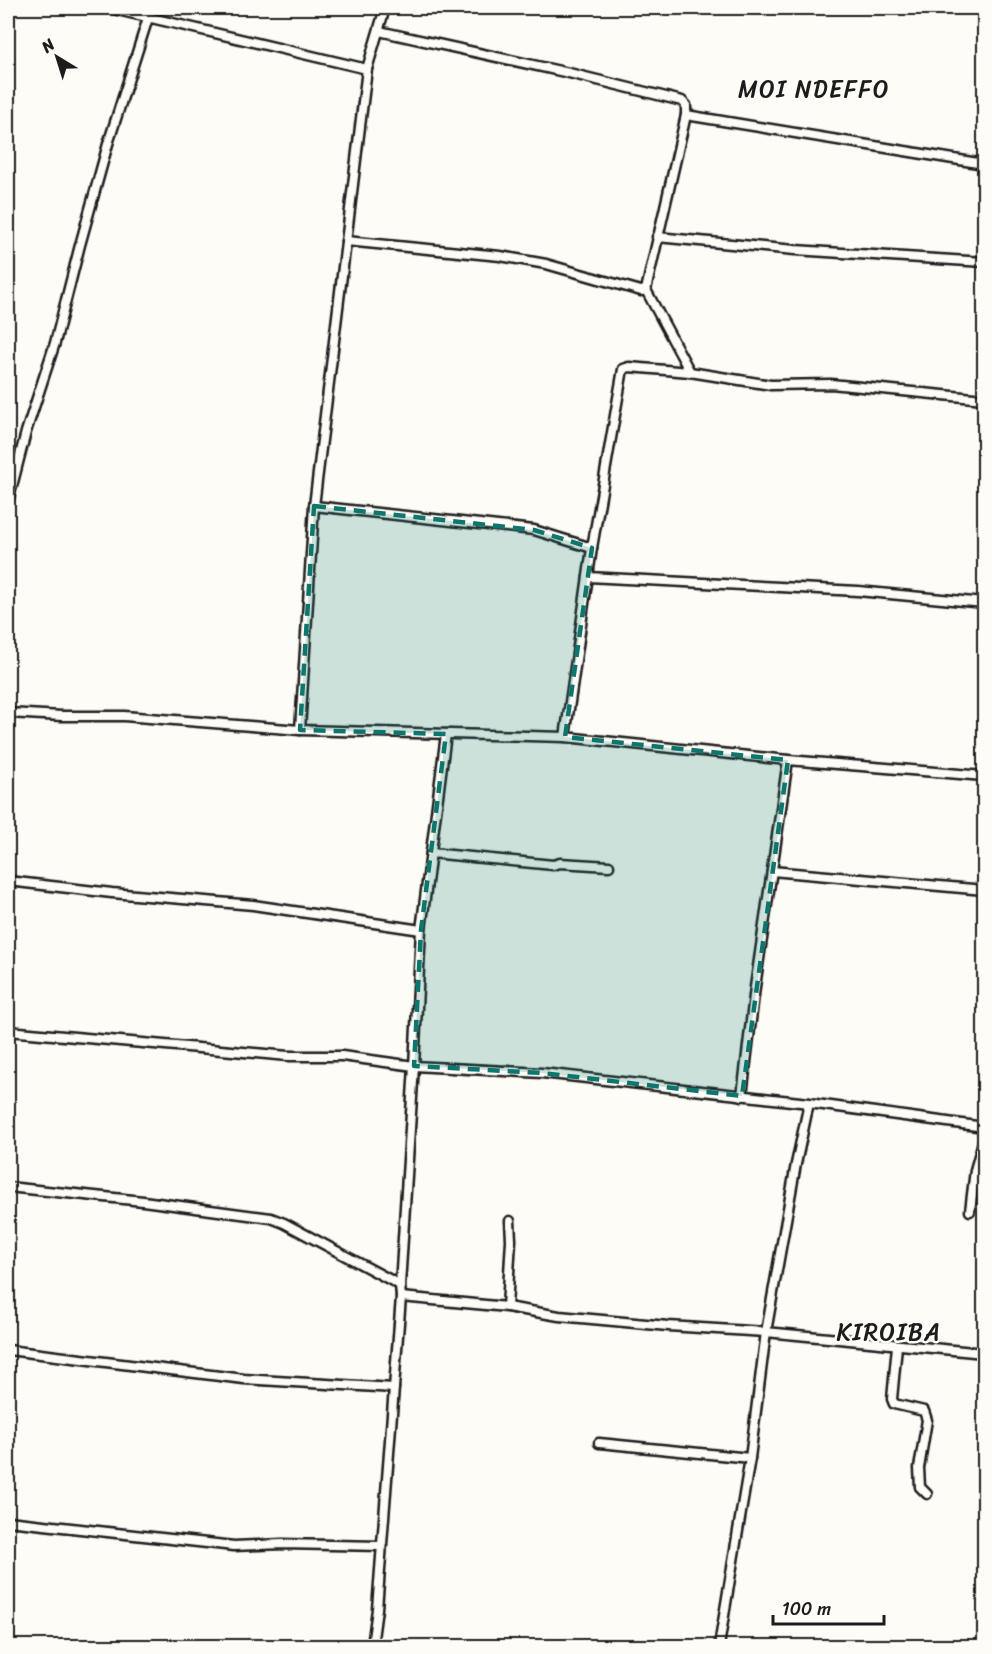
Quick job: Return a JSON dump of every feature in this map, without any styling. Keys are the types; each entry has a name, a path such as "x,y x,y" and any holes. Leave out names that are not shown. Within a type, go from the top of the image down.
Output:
{"street":[{"path":"109,8 367,69"},
{"path":"300,730 314,506 367,69 386,8"},
{"path":"979,8 984,9"},
{"path":"8,502 26,432 55,343 108,144 148,18"},
{"path":"379,31 569,73 681,101 686,105 686,115 646,290 690,372"},
{"path":"686,115 984,164"},
{"path":"657,237 795,250 984,262"},
{"path":"346,241 500,256 546,264 641,291 646,290"},
{"path":"565,737 592,548 623,369 629,367 690,372 771,385 831,384 984,399"},
{"path":"314,506 534,531 592,548"},
{"path":"588,577 858,591 984,603"},
{"path":"8,713 124,716 300,730 565,737 788,760 984,776"},
{"path":"372,1647 377,1609 401,1297 421,930 446,734"},
{"path":"742,1096 755,987 788,760"},
{"path":"431,853 553,865 560,863 609,866"},
{"path":"772,871 984,890"},
{"path":"8,881 252,905 421,930"},
{"path":"8,1031 288,1056 342,1056 414,1066 542,1073 808,1103 984,1127"},
{"path":"718,1647 750,1458 766,1332 808,1103"},
{"path":"970,1211 975,1170 984,1138"},
{"path":"8,1186 271,1218 400,1285"},
{"path":"507,1307 512,1240 510,1221"},
{"path":"401,1297 507,1307 581,1318 766,1332 984,1353"},
{"path":"897,1346 892,1399 894,1404 924,1411 927,1420 919,1468 920,1487 927,1494"},
{"path":"8,1350 244,1378 394,1388"},
{"path":"599,1443 750,1458"},
{"path":"8,1521 234,1546 282,1544 381,1546"}],"highlighted area":[{"path":"314,506 534,530 592,548 565,737 788,760 742,1096 542,1073 414,1066 421,930 446,734 300,730"}],"district":[{"name":"MOI NDEFFO","path":"814,89"},
{"name":"KIROIBA","path":"889,1332"}]}
